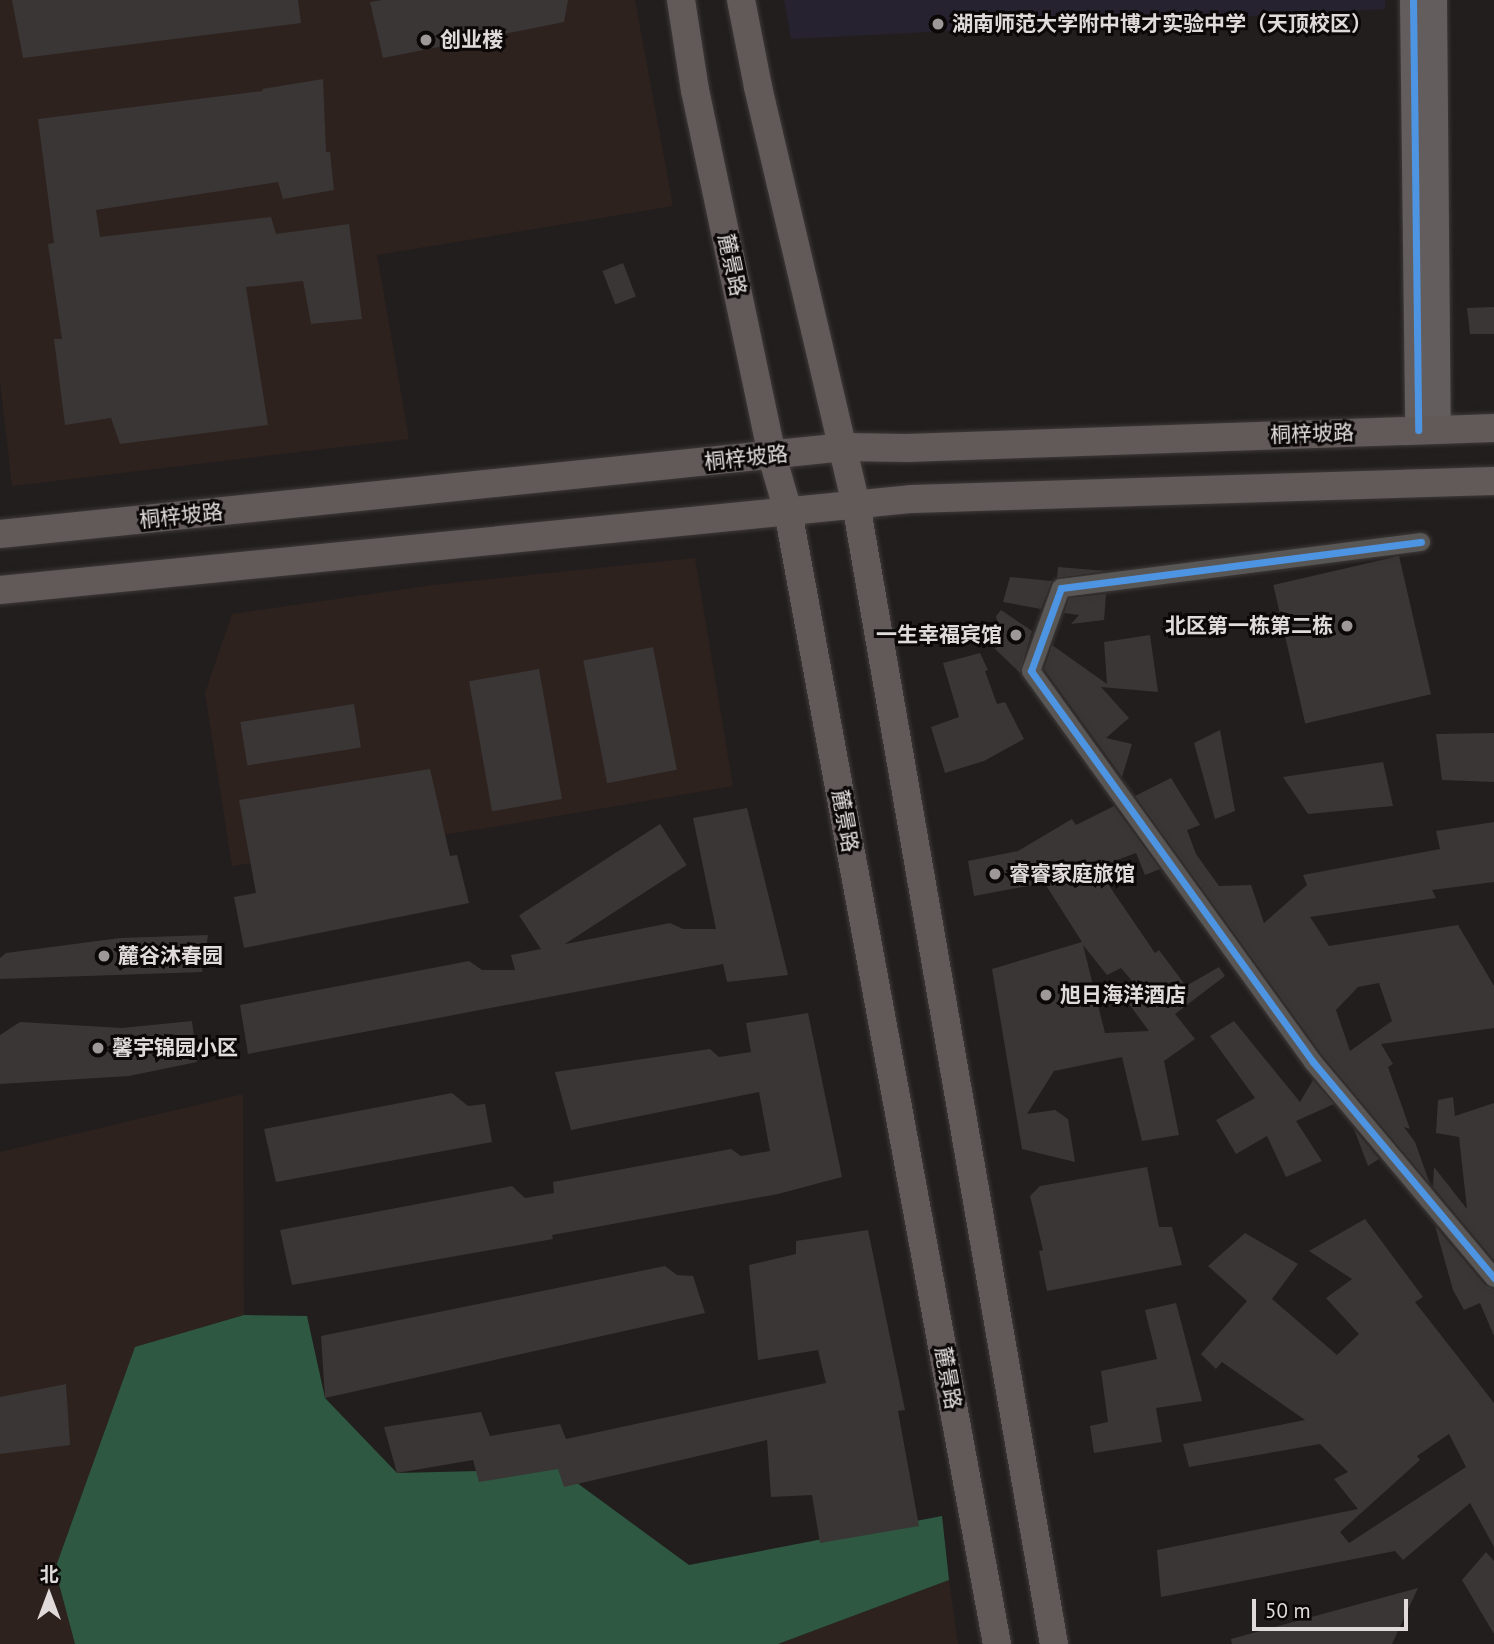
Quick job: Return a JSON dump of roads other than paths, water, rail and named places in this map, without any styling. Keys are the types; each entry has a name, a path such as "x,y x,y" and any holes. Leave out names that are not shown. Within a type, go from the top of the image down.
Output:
{"main road":[{"name":"麓景路","path":"681,0 695,90 772,456 788,511 997,1644"},
{"path":"741,0 758,87 845,447 856,504 1054,1644"},
{"name":"桐梓坡路","path":"0,534 845,447 907,448 1494,428"},
{"path":"0,590 856,504 926,499 1494,481"}],"street":[{"path":"1413,0 1428,430"},
{"path":"1428,430 1434,0"},
{"path":"1421,542 1061,588 1031,671 1313,1062 1494,1278"}],"place":[{"name":"湖南师范大学附中博才实验中学（天顶校区）","path":"938,24"},
{"name":"创业楼","path":"426,40"},
{"name":"北区第一栋第二栋","path":"1347,626"},
{"name":"一生幸福宾馆","path":"1016,635"},
{"name":"睿睿家庭旅馆","path":"995,874"},
{"name":"麓谷沐春园","path":"104,956"},
{"name":"旭日海洋酒店","path":"1046,995"},
{"name":"馨宇锦园小区","path":"98,1048"}]}
